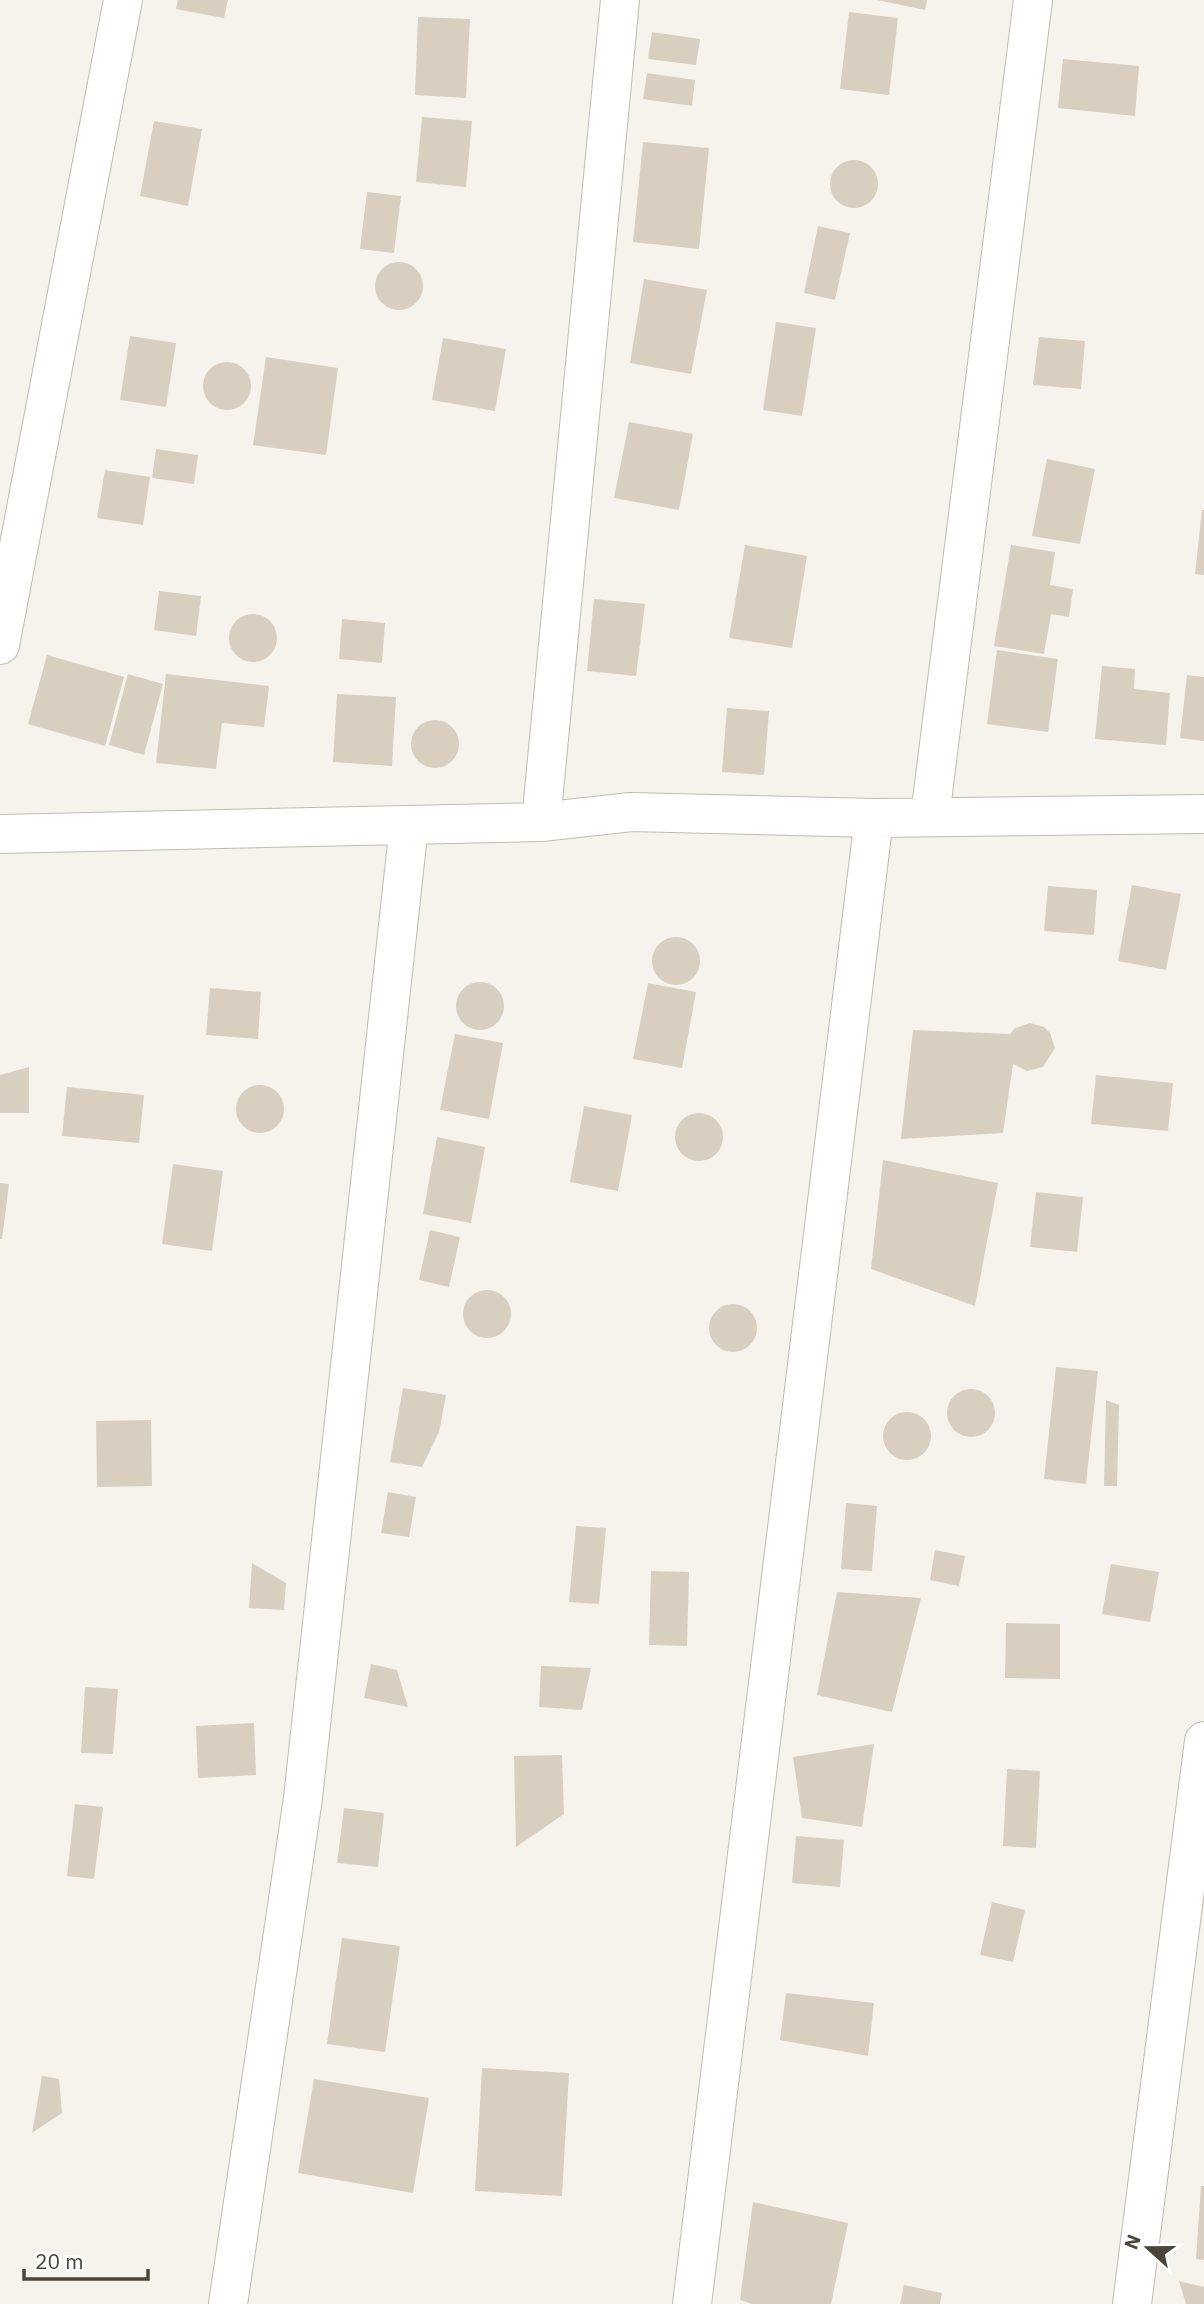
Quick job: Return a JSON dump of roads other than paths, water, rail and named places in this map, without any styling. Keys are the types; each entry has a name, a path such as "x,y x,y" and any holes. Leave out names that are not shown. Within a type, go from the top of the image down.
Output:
{"street":[{"path":"0,645 123,0"},
{"path":"541,822 620,0"},
{"path":"930,816 1033,0"},
{"path":"0,834 541,822 631,812 874,818 1204,814"},
{"path":"692,2304 874,818"},
{"path":"228,2304 303,1798 408,824"},
{"path":"1132,2304 1204,1741"}]}
